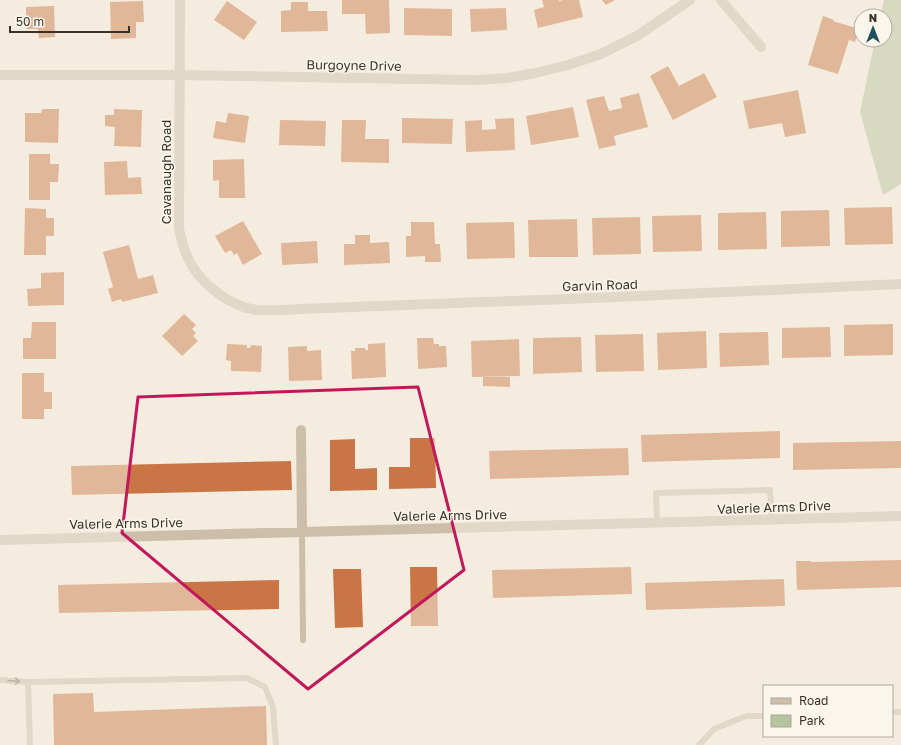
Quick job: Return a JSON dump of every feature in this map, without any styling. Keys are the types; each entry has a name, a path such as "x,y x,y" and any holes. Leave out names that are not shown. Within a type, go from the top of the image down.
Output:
{"street":[{"name":"Cavanaugh Road","path":"180,0 179,229 187,257 194,269 206,282 219,294 232,302 256,310 300,309"},
{"name":"Burgoyne Drive","path":"0,75 180,75 476,80 507,78 568,65 601,54 637,36 690,0"},
{"path":"720,0 761,47"},
{"name":"Garvin Road","path":"300,309 901,284"},
{"path":"301,430 302,532"},
{"name":"Valerie Arms Drive","path":"0,540 901,516"}],"lane":[{"path":"657,523 656,493 770,490 772,520"},
{"path":"302,532 303,640"},
{"path":"0,680 28,682 247,678 265,687 273,708 276,745"},
{"path":"28,682 30,745"},
{"path":"699,745 714,729 746,716 763,716"}],"highlighted area":[{"path":"418,387 464,570 308,689 122,533 138,397"}],"green space":[{"path":"884,0 901,0 901,184 883,195 860,112 873,48 893,48 893,8 882,8"}],"building":[{"path":"342,0 389,0 390,33 366,34 365,14 342,14"},
{"path":"542,0 579,0 583,17 538,28 534,10 544,7"},
{"path":"602,0 615,0 606,5"},
{"path":"143,1 144,22 136,22 136,38 111,39 110,2"},
{"path":"227,1 257,22 244,40 214,20"},
{"path":"291,2 308,2 308,11 327,11 328,31 281,32 281,11 291,10"},
{"path":"54,6 55,37 39,38 38,29 26,29 26,7"},
{"path":"404,8 452,9 452,36 404,35"},
{"path":"506,8 507,30 471,32 470,9"},
{"path":"823,16 834,20 833,21 853,27 853,41 849,40 838,74 808,65"},
{"path":"668,66 679,86 704,73 717,97 673,120 650,76"},
{"path":"798,90 806,133 785,137 782,123 749,129 743,101"},
{"path":"639,93 648,127 614,136 616,145 599,149 586,100 604,96 609,111 622,108 620,98"},
{"path":"573,107 579,137 531,145 526,116"},
{"path":"42,109 59,109 58,143 25,142 25,113 41,113"},
{"path":"114,109 142,110 141,147 114,146 115,127 105,126 105,115 114,115"},
{"path":"228,113 249,116 245,143 213,138 216,121 226,123"},
{"path":"402,118 453,119 452,144 402,143"},
{"path":"514,118 515,150 466,152 465,121 482,120 482,130 496,129 495,119"},
{"path":"280,120 326,121 325,146 279,145"},
{"path":"342,120 366,120 365,139 389,139 389,163 341,162"},
{"path":"29,154 50,154 50,164 59,164 58,182 50,182 50,200 29,200"},
{"path":"244,159 245,198 219,198 219,180 213,181 213,160"},
{"path":"127,161 128,178 141,177 142,194 105,195 104,162"},
{"path":"892,207 893,244 845,245 844,208"},
{"path":"25,208 46,209 46,218 54,218 54,236 46,236 46,255 24,255"},
{"path":"829,210 830,246 781,247 781,211"},
{"path":"766,212 767,249 718,250 718,213"},
{"path":"701,215 702,251 653,252 652,216"},
{"path":"640,217 641,254 593,255 592,218"},
{"path":"577,219 578,257 529,257 528,220"},
{"path":"243,221 262,254 243,265 237,253 234,255 231,250 225,253 215,236"},
{"path":"411,222 434,222 435,244 440,244 441,262 425,262 425,256 406,257 406,236 411,236"},
{"path":"514,222 515,258 467,259 466,223"},
{"path":"355,235 370,235 370,243 389,242 390,263 344,265 344,244 355,244"},
{"path":"317,241 318,263 282,265 281,243"},
{"path":"129,245 138,279 153,275 158,293 122,302 121,299 112,302 108,289 113,287 103,252"},
{"path":"64,272 64,305 28,306 27,289 41,288 41,273"},
{"path":"184,314 196,325 192,329 196,333 193,336 198,341 182,356 162,336"},
{"path":"32,322 56,322 56,359 23,359 23,338 31,338"},
{"path":"893,324 893,355 844,356 844,325"},
{"path":"830,327 831,357 782,358 782,328"},
{"path":"706,331 707,368 658,370 657,333"},
{"path":"768,332 769,365 720,367 719,333"},
{"path":"643,334 644,371 596,372 595,335"},
{"path":"581,337 582,372 533,374 533,338"},
{"path":"417,338 433,338 434,344 446,346 447,367 418,369"},
{"path":"519,339 520,376 472,377 471,341"},
{"path":"385,343 386,377 352,379 351,351 355,351 355,348 365,348 365,350 368,350 368,344"},
{"path":"227,344 247,345 247,348 250,348 251,345 262,346 261,372 231,371 231,361 226,360"},
{"path":"307,346 307,351 321,350 322,380 289,381 288,347"},
{"path":"22,373 44,373 44,392 52,392 52,409 44,409 44,419 22,419"},
{"path":"483,377 510,377 510,387 483,386"},
{"path":"780,431 780,458 642,462 641,435"},
{"path":"410,438 435,438 436,488 389,489 389,467 410,467"},
{"path":"355,439 355,469 377,468 377,490 330,491 330,440"},
{"path":"901,441 901,468 793,470 793,443"},
{"path":"628,448 629,475 490,479 489,451"},
{"path":"291,461 292,490 72,495 71,466"},
{"path":"901,560 901,587 797,590 796,561"},
{"path":"410,567 437,567 438,626 411,626"},
{"path":"631,567 632,594 493,598 492,570"},
{"path":"333,569 361,569 363,627 335,628"},
{"path":"784,579 785,606 646,610 645,583"},
{"path":"279,580 279,609 59,613 58,585"},
{"path":"93,693 94,712 266,706 267,745 54,745 53,694"}]}
